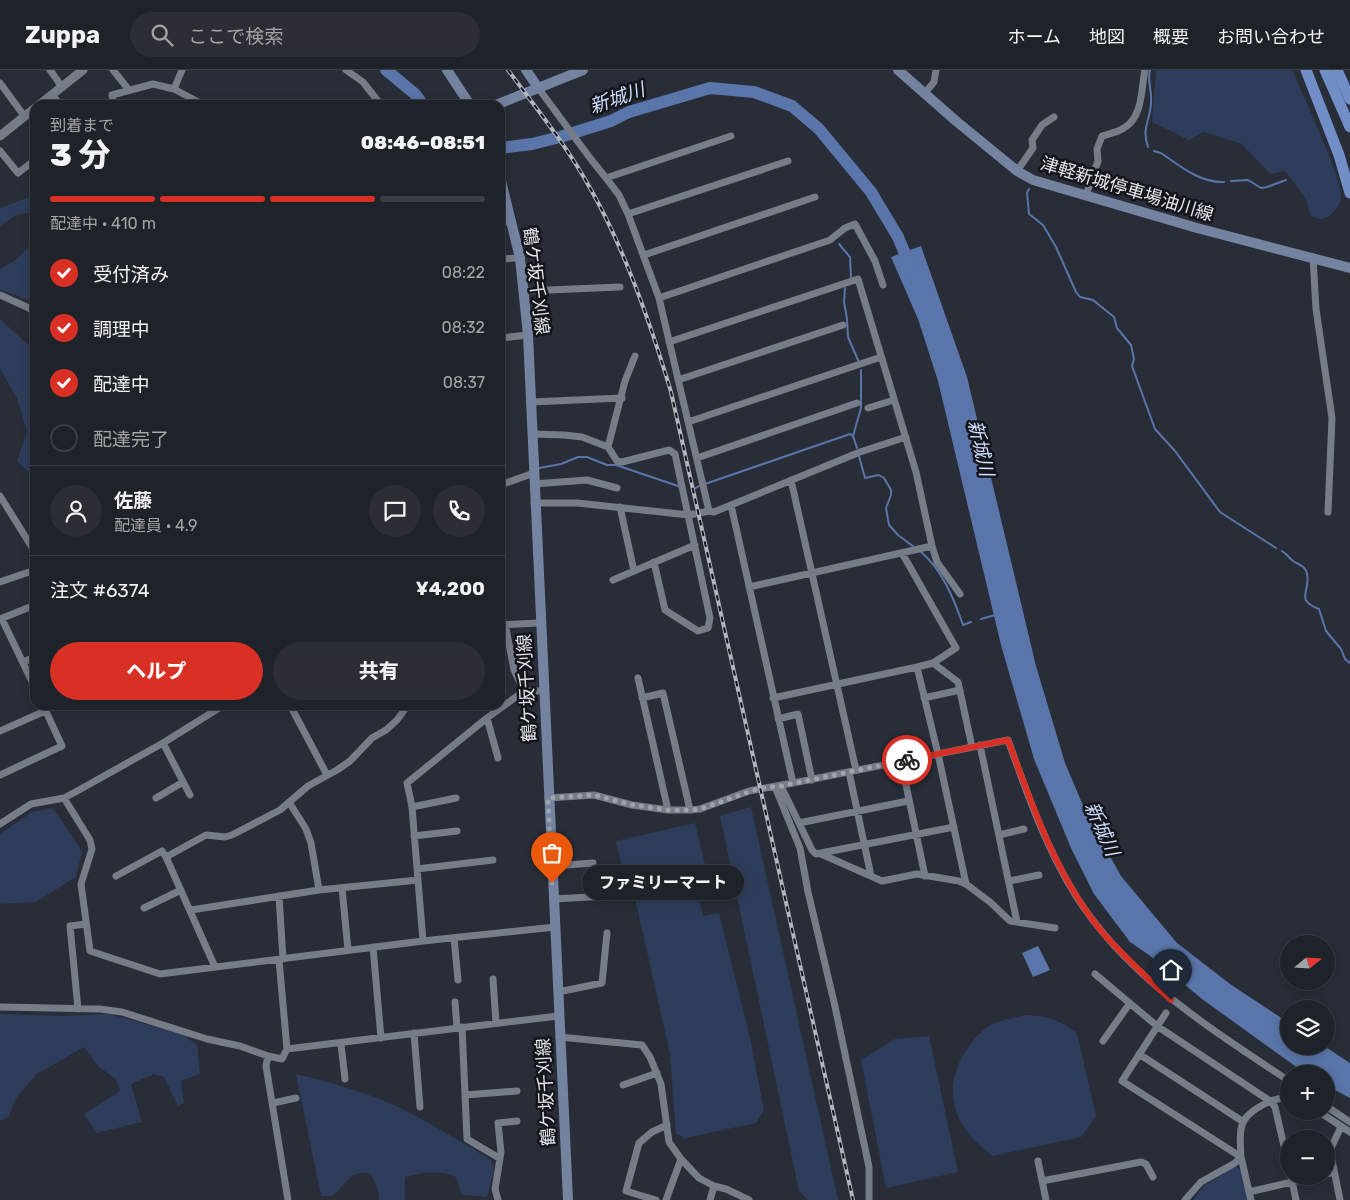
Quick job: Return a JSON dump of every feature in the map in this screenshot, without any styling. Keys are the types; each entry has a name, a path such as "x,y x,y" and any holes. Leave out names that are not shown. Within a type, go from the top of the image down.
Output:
{"highway":[{"path":"1306,70 1339,155 1350,193"},
{"path":"1325,70 1350,127"},
{"path":"1337,70 1350,99"}],"main road":[{"path":"447,70 467,100"},
{"path":"526,70 539,88"},
{"path":"505,101 583,70"},
{"name":"津軽新城停車場油川線","path":"898,70 1017,171 1033,180 1227,236 1350,268"},
{"name":"鶴ケ坂千刈線","path":"505,195 520,258 528,336 534,503 568,1200"}],"street":[{"path":"50,70 62,87"},
{"path":"46,100 83,70"},
{"path":"113,70 129,90"},
{"path":"174,89 182,70"},
{"path":"346,70 363,82 377,100"},
{"path":"924,94 934,82 936,70"},
{"path":"1086,195 1098,161 1097,149 1102,136 1123,129 1132,122 1137,114 1145,70"},
{"path":"0,83 24,117"},
{"path":"113,100 112,95 153,84 174,89 195,100"},
{"path":"539,88 606,178 628,214 659,298 709,510"},
{"path":"52,95 56,100"},
{"path":"0,136 30,112"},
{"path":"1017,171 1033,148 1032,140 1042,125 1054,117"},
{"path":"606,178 731,136"},
{"path":"0,151 18,173 30,164"},
{"path":"628,214 788,161"},
{"path":"644,255 815,197"},
{"path":"505,221 512,222"},
{"path":"659,298 830,240 844,228 855,224 875,261 883,285"},
{"path":"1313,257 1317,317 1332,418 1328,512"},
{"path":"505,259 520,258"},
{"path":"669,342 858,279 916,472 937,562 960,594"},
{"path":"524,291 620,287"},
{"path":"0,295 30,309"},
{"path":"678,380 843,324"},
{"path":"505,338 528,336"},
{"path":"608,447 625,381 635,356"},
{"path":"688,422 881,357"},
{"path":"531,402 622,398"},
{"path":"868,408 894,400"},
{"path":"697,458 857,403"},
{"path":"532,434 564,434 582,438 608,447 617,461 622,462 669,450 675,454 694,514 695,545 710,618 708,628 698,631 665,610 654,562"},
{"path":"534,503 577,503 694,514 709,510 714,512 860,452 906,437"},
{"path":"505,483 534,473"},
{"path":"534,484 586,480 617,488"},
{"path":"791,480 836,685 871,876"},
{"path":"0,496 30,544"},
{"path":"731,505 793,783"},
{"path":"620,507 634,571"},
{"path":"613,580 695,545"},
{"path":"749,587 932,546"},
{"path":"773,698 933,663 956,648 902,553"},
{"path":"1,580 30,571"},
{"path":"30,607 1,619 30,677"},
{"path":"505,624 540,623"},
{"path":"505,632 514,670 524,691"},
{"path":"23,662 30,659"},
{"path":"933,663 958,682 972,747"},
{"path":"917,667 966,884"},
{"path":"638,678 668,810"},
{"path":"505,705 524,691 544,690"},
{"path":"924,698 960,690"},
{"path":"642,698 663,693 690,810"},
{"path":"0,731 40,710"},
{"path":"0,775 62,746 45,710"},
{"path":"0,824 31,804 64,798 163,742 214,710"},
{"path":"293,710 328,775"},
{"path":"166,857 206,835 225,837 232,835 280,810 308,786 350,760 372,738 386,730 397,720 404,710"},
{"path":"423,941 412,807 407,784 498,710"},
{"path":"778,719 798,714 812,780"},
{"path":"487,718 498,758"},
{"path":"548,798 594,795 632,805 668,810 700,809 749,791 1008,740 1048,844 1077,896 1102,932 1128,960 1171,1000 1280,1075"},
{"path":"163,742 190,795"},
{"path":"980,746 1017,922"},
{"path":"901,761 925,876"},
{"path":"156,798 183,782"},
{"path":"778,786 812,850 816,854 821,854 882,881 917,874 959,881 990,902 1010,921 1055,928"},
{"path":"778,786 800,848 808,892 834,1002 868,1168 869,1200"},
{"path":"64,798 90,840 92,850 81,884 90,951 100,956 160,974 423,941 555,927"},
{"path":"412,807 456,798"},
{"path":"799,823 908,801"},
{"path":"289,802 306,830 311,843 319,890"},
{"path":"821,854 954,827"},
{"path":"999,835 1024,829"},
{"path":"414,836 457,831"},
{"path":"116,876 162,851 191,910 215,968"},
{"path":"417,868 493,860"},
{"path":"552,866 593,863"},
{"path":"1008,881 1038,875"},
{"path":"191,910 319,890 418,880"},
{"path":"342,888 348,950"},
{"path":"144,908 181,890"},
{"path":"0,1007 122,1012 207,1039 240,1046 282,1059 288,1049 281,959 279,896"},
{"path":"553,900 609,896"},
{"path":"78,1009 70,926 86,924"},
{"path":"558,992 602,983 607,933"},
{"path":"454,938 458,980"},
{"path":"373,947 380,1038"},
{"path":"1095,974 1157,1026 1270,1101 1275,1107 1280,1130"},
{"path":"493,980 496,1023"},
{"path":"455,1002 465,1095 467,1139 499,1158"},
{"path":"1103,1041 1130,1003"},
{"path":"1166,1013 1122,1081 1240,1157"},
{"path":"288,1049 558,1016"},
{"path":"414,1033 420,1107"},
{"path":"559,1037 642,1045 650,1057 661,1084 669,1142 698,1178 749,1200"},
{"path":"341,1044 345,1080"},
{"path":"1139,1054 1242,1121"},
{"path":"268,1056 266,1066 288,1200"},
{"path":"623,1085 657,1073"},
{"path":"465,1095 517,1091"},
{"path":"273,1103 296,1098"},
{"path":"1251,1200 1240,1157 1242,1121 1254,1109 1280,1098"},
{"path":"1335,1112 1350,1122"},
{"path":"1331,1120 1350,1132"},
{"path":"498,1200 495,1189 501,1152 498,1123 517,1121"},
{"path":"656,1200 626,1191 639,1143 652,1132 667,1125"},
{"path":"1335,1140 1341,1127"},
{"path":"1185,1200 1201,1182 1234,1163 1240,1157"},
{"path":"666,1200 681,1159"},
{"path":"1038,1160 1046,1200"},
{"path":"1042,1181 1141,1162 1146,1164 1154,1177"},
{"path":"1249,1192 1280,1182"},
{"path":"1292,1185 1296,1200"},
{"path":"1334,1185 1340,1200"},
{"path":"710,1200 714,1186"}],"shaded area":[{"path":"1156,70 1292,70 1336,175 1341,200 1336,209 1322,219 1311,217 1306,199 1285,171 1270,174 1242,144 1204,132 1189,140 1152,122"},
{"path":"30,197 30,212 16,215 0,226 0,208"},
{"path":"30,245 30,301 0,289 0,269 17,259"},
{"path":"0,319 30,346 30,473 17,461 27,432 17,398 0,369"},
{"path":"751,807 838,1200 808,1200 799,1191 720,816"},
{"path":"53,808 82,852 76,877 36,902 0,904 0,834 32,812"},
{"path":"695,823 708,877 628,895 616,841"},
{"path":"695,883 703,916 719,913 750,1038 764,1110 756,1123 685,1138 676,1134 670,1054 635,898"},
{"path":"0,1014 63,1016 109,1014 182,1034 197,1045 200,1074 181,1081 184,1103 178,1106 164,1077 154,1074 131,1084 142,1122 96,1133 84,1114 120,1091 116,1079 99,1067 84,1047 37,1074 18,1095 8,1117 0,1121"},
{"path":"1026,1015 1053,1019 1077,1033 1096,1116 1081,1137 993,1156 971,1137 957,1114 953,1089 955,1075 965,1052 982,1031 1000,1021"},
{"path":"929,1036 958,1172 886,1188 861,1060 895,1039"},
{"path":"296,1074 346,1087 394,1105 431,1124 491,1160 494,1171 487,1197 462,1195 456,1177 431,1172 405,1177 405,1200 379,1200 378,1189 371,1174 364,1173 353,1175 332,1196 321,1196"},
{"path":"1235,1166 1241,1170 1248,1200 1193,1200 1204,1186"}],"water":[{"path":"921,246 967,377 1036,666 1065,763 1087,815 1121,876 1177,943 1230,984 1280,1017 1280,1055 1335,1055 1335,1053 1350,1063 1350,1098 1335,1090 1335,1065 1294,1065 1202,999 1149,955 1130,942 1094,894 1071,848 1034,759 1001,645 938,381 918,319 891,257"},
{"path":"1038,946 1050,970 1033,977 1022,953"}],"waterway":[{"name":"新城川","path":"386,70 415,94 419,100"},
{"path":"1148,147 1146,128 1151,108 1150,70"},
{"name":"新城川","path":"505,147 532,144 560,137 611,121 629,112 710,88 754,92 792,106 819,129 871,192 898,237 911,268"},
{"path":"1154,151 1161,153 1199,177 1215,182 1224,182"},
{"path":"1231,181 1248,180 1261,188 1286,180"},
{"path":"1029,189 1027,193 1029,214 1043,225 1056,247 1076,292 1080,297 1093,300 1114,317 1117,328 1131,345 1134,359 1132,366 1155,429 1175,451 1220,512 1276,548"},
{"path":"839,244 850,257 851,277"},
{"path":"845,288 844,302 848,337 858,360"},
{"path":"853,436 861,408 861,370"},
{"path":"705,484 850,434 853,436 857,448"},
{"path":"859,456 865,478 879,475 884,478 891,490 886,508 889,525 898,535 914,547"},
{"path":"539,468 561,464 578,457 587,457 607,465 616,465 678,486"},
{"path":"694,489 699,486"},
{"path":"920,551 941,575 963,625 971,622"},
{"path":"1282,551 1305,569 1308,580 1305,598 1307,602 1319,609 1326,631 1341,649 1345,659 1350,663"},
{"path":"981,619 995,615"}],"railway":[{"path":"508,70 571,157 603,212 636,288 671,392 853,1200"}],"way so far":[{"path":"552,883 548,798 594,795 632,805 668,810 700,809 760,788 781,786 907,760"}],"place":[{"name":"ファミリーマート","path":"552,883"}],"route":[{"path":"907,760 1008,740 1048,844 1077,896 1102,932 1128,960 1171,1000"}]}
